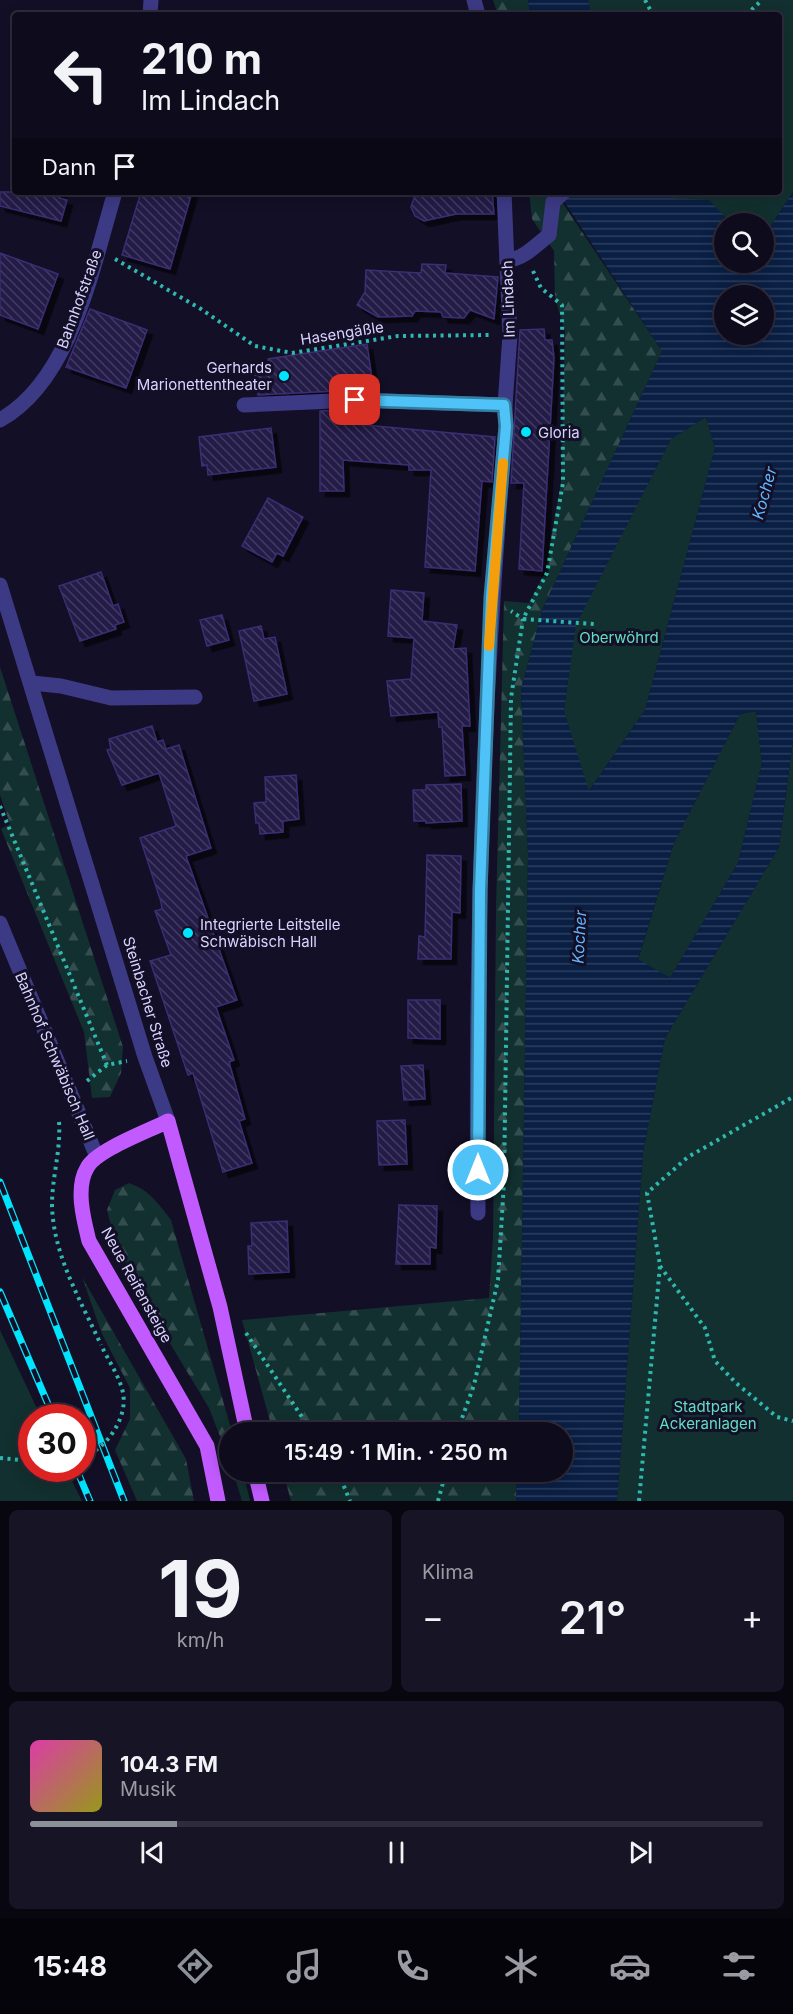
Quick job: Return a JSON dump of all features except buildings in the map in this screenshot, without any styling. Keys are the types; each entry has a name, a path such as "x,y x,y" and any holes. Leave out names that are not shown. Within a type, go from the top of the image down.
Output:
{"main road":[{"path":"97,1157 168,1121"},
{"name":"Steinbacher Straße","path":"168,1121 220,1307 245,1422"},
{"name":"Neue Reifensteige","path":"97,1157 86,1168 80,1205 89,1241 207,1446 218,1501"},
{"path":"257,1482 262,1501"}],"street":[{"name":"Bahnhofstraße","path":"0,420 29,397 49,374 76,317 114,195"},
{"name":"Im Lindach","path":"478,1213 478,936 491,597 506,426 504,405 510,335 504,195"},
{"path":"507,260 514,260 525,254 549,235 558,197"},
{"path":"244,405 355,400 504,405"},
{"name":"Steinbacher Straße","path":"0,585 32,683 145,1057 168,1121"},
{"path":"32,683 61,686 111,698 195,697"},
{"name":"Bahnhof Schwäbisch Hall","path":"0,923 97,1157"}],"path":[{"path":"749,12 762,0"},
{"name":"Hasengäßle","path":"98,249 201,309 255,345 292,353 398,336 510,335"},
{"path":"461,1422 474,1385 498,1280 504,1182 511,698 523,620 547,573 563,483 562,305 541,288 525,254"},
{"path":"491,597 523,620 594,624"},
{"path":"0,806 107,1065"},
{"path":"74,1101 87,1081 107,1065 145,1057"},
{"path":"639,1501 660,1265 647,1193 688,1157 793,1097"},
{"path":"660,1265 705,1328 715,1361 736,1383 777,1417 793,1421"},
{"path":"249,1335 306,1422"},
{"path":"96,1449 121,1419 123,1393 101,1345"},
{"path":"0,1458 18,1460"},
{"path":"344,1482 350,1501"},
{"path":"438,1501 443,1482"}],"green space":[{"path":"493,0 528,0 530,12 497,12"},
{"path":"588,0 793,0 793,192 774,221 774,213 721,213 709,201 671,198 668,195 782,195 782,12 590,12"},
{"path":"529,195 559,195 662,351 543,608 521,689 528,855 519,1422 270,1422 242,1320 489,1298 493,1239 496,908 504,601 529,603 545,573 561,483 565,331 555,298 554,251 532,219"},
{"name":"Oberwöhrd","path":"706,417 715,448 645,710 588,792 564,711 575,625 671,439"},
{"path":"0,667 123,1047 121,1073 110,1097 92,1098 84,1032 1,829 10,824 0,795"},
{"path":"756,711 762,763 738,863 670,978 638,960 674,843 740,714"},
{"name":"Stadtpark Ackeranlagen","path":"793,741 793,1501 617,1501 643,1152 665,1038 779,847"},
{"path":"129,1183 136,1186 148,1193 171,1220 229,1422 219,1422 219,1434 209,1408 151,1312 116,1245 107,1210 115,1190"},
{"path":"82,1277 186,1459 194,1501 137,1501 115,1450 130,1419 130,1388 102,1334"},
{"path":"0,1330 35,1404 18,1404 18,1482 72,1482 82,1501 0,1501"},
{"path":"236,1482 245,1482 250,1501 242,1501"},
{"path":"286,1482 517,1482 516,1501 291,1501"}],"water":[{"path":"528,0 588,0 590,12 530,12"},
{"name":"Kocher","path":"793,192 793,741 779,847 665,1038 643,1152 617,1501 516,1501 517,1482 573,1482 573,1422 519,1422 528,855 521,689 543,608 662,351 560,195 668,195 671,198 709,200 721,213 714,213 714,273 774,273 774,221","holes":["706,417 715,448 645,710 589,791 564,711 576,625 671,439","756,711 762,763 738,863 670,978 638,959 674,843 740,714"]}],"railway":[{"path":"0,1182 124,1501"},
{"path":"0,1292 48,1404"},
{"path":"82,1482 90,1501"}],"slow traffic":[{"path":"489,646 503,463"}],"place":[{"name":"Gerhards Marionettentheater","path":"284,376"},
{"name":"Gloria","path":"526,432"},
{"name":"Integrierte Leitstelle Schwäbisch Hall","path":"188,933"}],"route":[{"path":"355,400 504,405 506,426 491,597 478,936 478,1170"}]}
